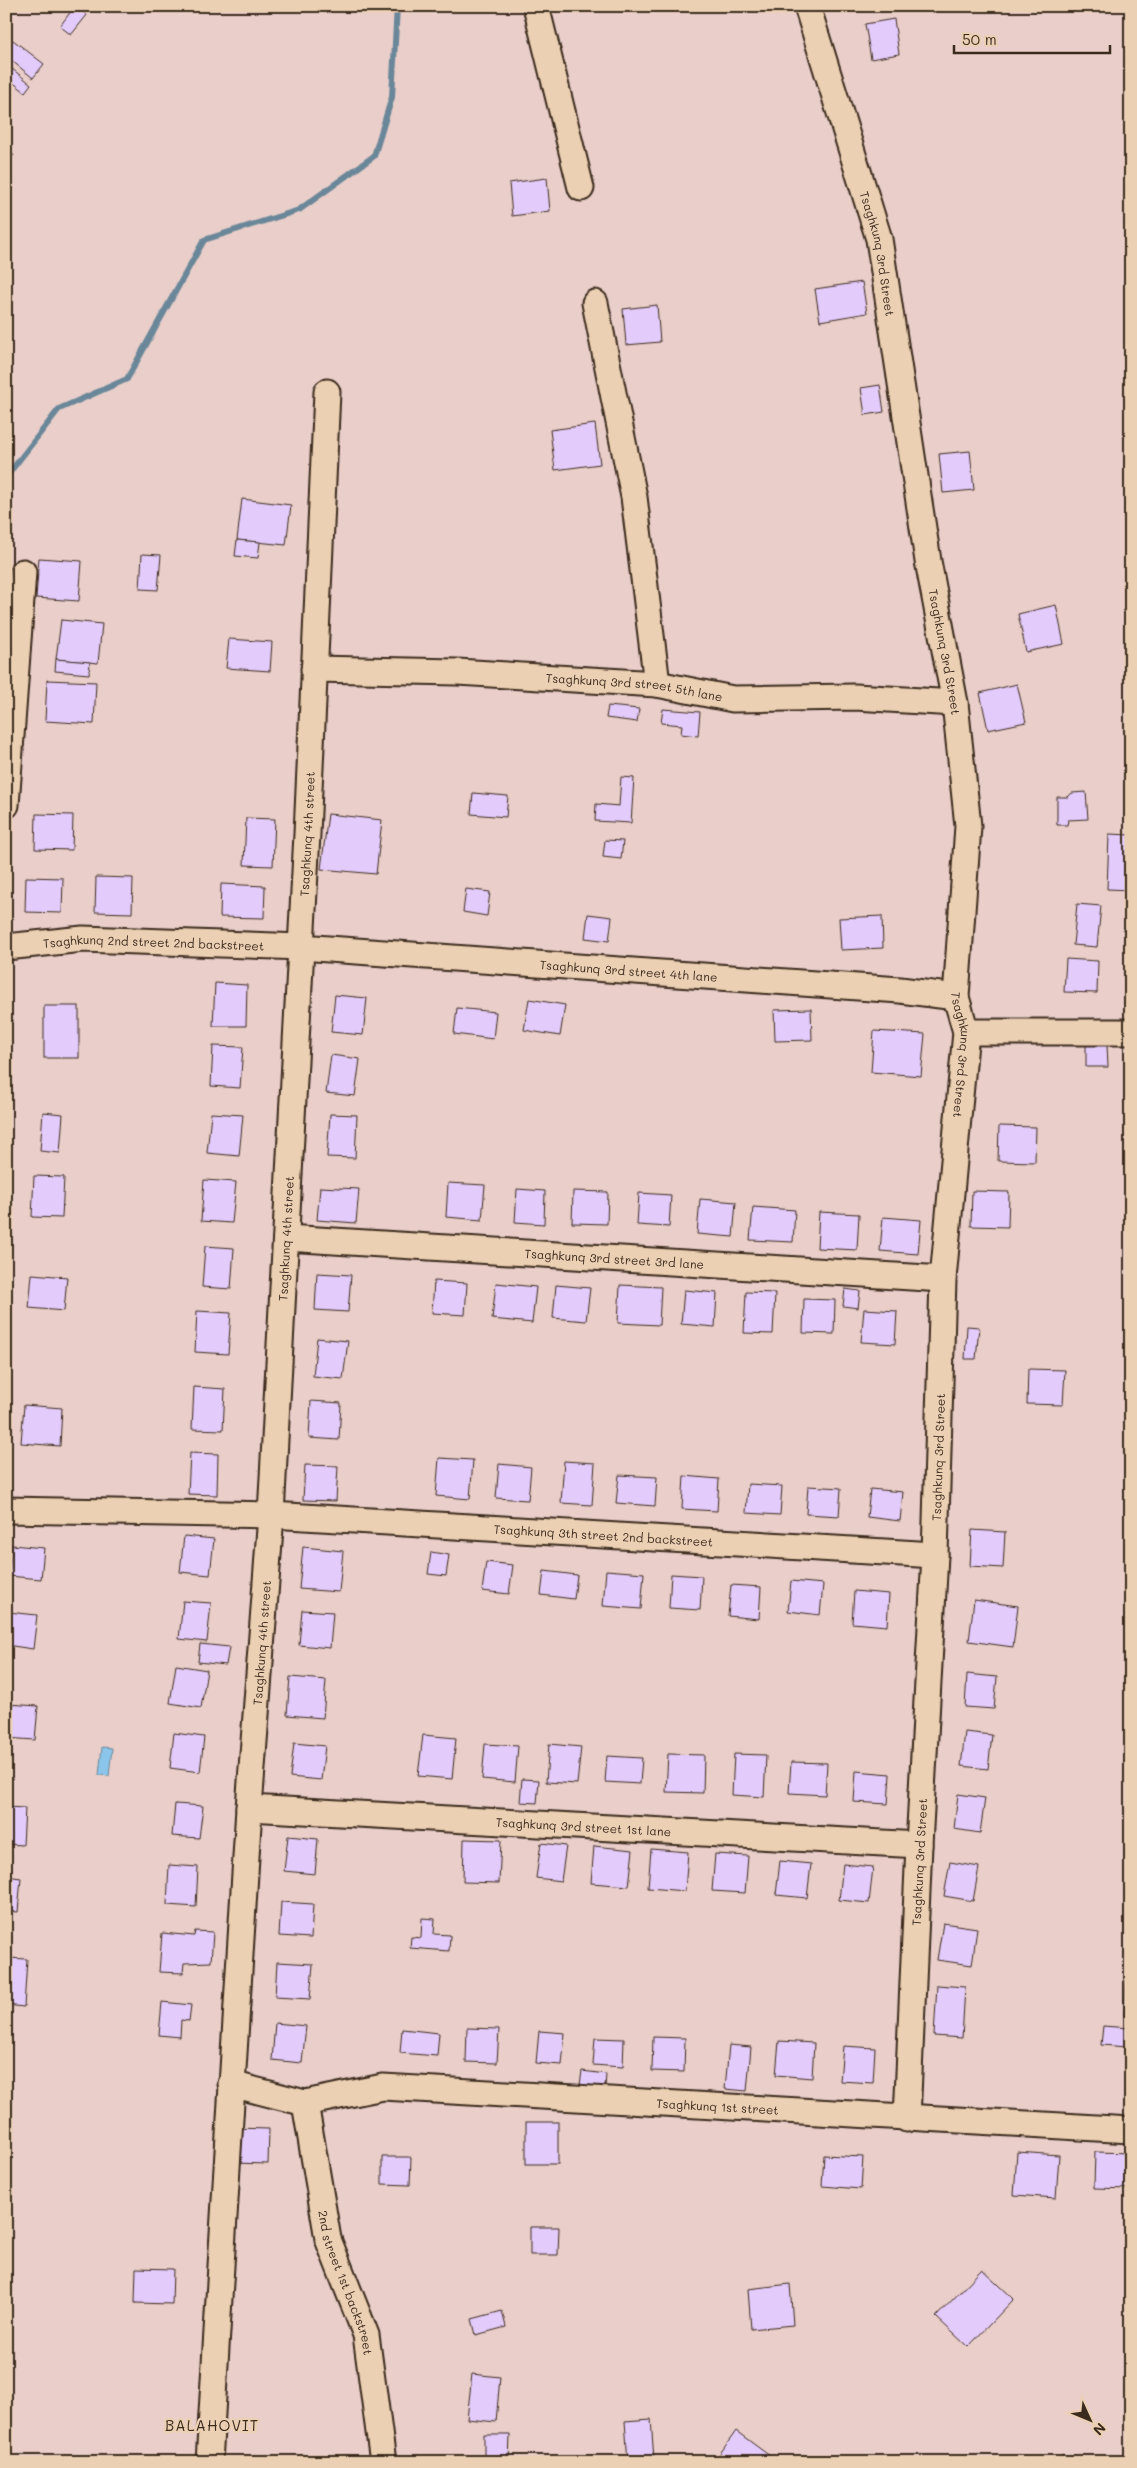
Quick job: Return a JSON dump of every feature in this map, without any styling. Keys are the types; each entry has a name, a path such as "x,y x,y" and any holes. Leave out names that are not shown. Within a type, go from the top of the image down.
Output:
{"street":[{"path":"536,6 581,188"},
{"name":"Tsaghkunq 3rd Street","path":"807,6 879,239 928,561 955,703 968,826 956,997 966,1032 943,1279 935,1555 919,1845 907,2119"},
{"path":"595,304 634,497 657,684"},
{"name":"Tsaghkunq 4th street","path":"209,2462 249,1808 271,1515 301,947 327,392"},
{"path":"6,805 23,572"},
{"name":"Tsaghkunq 3rd street 5th lane","path":"314,669 457,672 657,684 733,699 855,697 955,703"},
{"name":"Tsaghkunq 2nd street 2nd backstreet","path":"6,947 83,939 301,947"},
{"name":"Tsaghkunq 3rd street 4th lane","path":"301,947 900,990 956,997"},
{"path":"966,1032 1131,1032"},
{"name":"Tsaghkunq 3rd street 3rd lane","path":"286,1238 943,1279"},
{"name":"Tsaghkunq 3th street 2nd backstreet","path":"6,1510 271,1515 935,1555"},
{"name":"Tsaghkunq 3rd street 1st lane","path":"249,1808 919,1845"},
{"path":"231,2084 305,2103"},
{"name":"Tsaghkunq 1st street","path":"305,2103 383,2087 907,2119 1131,2130"},
{"name":"2nd street 1st backstreet","path":"305,2103 328,2239 366,2335 383,2462"}],"water":[{"path":"102,1747 112,1748 109,1776 99,1775"}],"building":[{"path":"75,6 87,15 71,35 60,26"},
{"path":"894,19 899,54 871,59 865,24"},
{"path":"13,40 44,64 33,78 6,56 6,47"},
{"path":"6,64 31,84 25,92 6,77"},
{"path":"6,81 12,85 7,93 6,92"},
{"path":"6,149 14,155 6,164"},
{"path":"547,178 550,211 512,216 509,183"},
{"path":"862,282 867,313 820,321 815,289"},
{"path":"657,305 660,342 626,345 623,309"},
{"path":"880,385 884,412 865,415 861,388"},
{"path":"595,424 600,464 555,470 550,430"},
{"path":"970,451 974,490 943,493 939,454"},
{"path":"242,499 291,505 286,545 237,540"},
{"path":"237,540 260,542 258,558 235,556"},
{"path":"142,554 161,555 158,590 140,589"},
{"path":"39,558 82,561 79,601 36,598"},
{"path":"1056,605 1064,644 1026,652 1018,614"},
{"path":"61,620 102,624 98,663 56,659"},
{"path":"229,639 272,642 270,671 226,668"},
{"path":"56,659 90,662 89,674 55,671"},
{"path":"47,680 96,682 94,724 45,721"},
{"path":"1017,684 1026,722 988,730 980,693"},
{"path":"608,706 639,709 637,722 606,718"},
{"path":"663,709 700,712 698,736 681,734 682,725 661,723"},
{"path":"621,777 634,778 631,823 595,821 596,804 619,806"},
{"path":"1086,792 1088,819 1068,820 1067,825 1057,825 1057,797 1068,797 1072,793"},
{"path":"473,793 508,796 506,817 471,814"},
{"path":"36,814 73,815 72,850 35,849"},
{"path":"328,814 382,820 376,874 321,869"},
{"path":"246,818 275,819 273,866 244,865"},
{"path":"1109,834 1131,835 1131,890 1107,889"},
{"path":"605,840 623,841 621,859 603,857"},
{"path":"26,877 63,878 62,913 25,912"},
{"path":"96,877 133,878 132,913 95,912"},
{"path":"221,884 265,886 264,918 220,917"},
{"path":"466,889 490,892 487,916 463,912"},
{"path":"1077,904 1101,906 1097,947 1073,945"},
{"path":"588,914 612,917 609,941 585,938"},
{"path":"882,916 883,948 841,950 839,918"},
{"path":"1066,959 1098,961 1097,993 1064,992"},
{"path":"215,983 247,985 246,1026 213,1026"},
{"path":"335,995 367,998 363,1035 331,1032"},
{"path":"529,999 565,1005 560,1036 524,1030"},
{"path":"44,1006 79,1006 79,1058 44,1058"},
{"path":"457,1008 496,1012 493,1039 454,1034"},
{"path":"811,1009 812,1040 775,1041 774,1010"},
{"path":"874,1031 925,1034 921,1076 871,1072"},
{"path":"1086,1045 1107,1045 1108,1067 1086,1067"},
{"path":"213,1046 243,1047 240,1088 211,1086"},
{"path":"331,1055 360,1059 355,1096 326,1093"},
{"path":"43,1112 63,1114 60,1153 40,1151"},
{"path":"211,1113 243,1115 239,1156 207,1153"},
{"path":"330,1114 357,1115 355,1158 327,1157"},
{"path":"999,1126 1036,1127 1035,1162 998,1161"},
{"path":"34,1176 64,1177 62,1218 32,1217"},
{"path":"204,1180 236,1182 232,1223 201,1221"},
{"path":"448,1183 485,1185 482,1220 446,1217"},
{"path":"320,1187 359,1189 356,1223 317,1220"},
{"path":"517,1189 545,1191 544,1224 515,1222"},
{"path":"573,1191 608,1192 607,1224 572,1223"},
{"path":"972,1191 1009,1192 1008,1227 971,1226"},
{"path":"639,1193 671,1195 669,1227 637,1225"},
{"path":"700,1199 736,1202 733,1237 697,1234"},
{"path":"753,1207 795,1210 793,1242 750,1240"},
{"path":"819,1212 859,1214 857,1250 817,1248"},
{"path":"883,1217 921,1220 918,1254 880,1251"},
{"path":"205,1246 234,1248 231,1289 202,1287"},
{"path":"317,1273 351,1275 348,1312 315,1310"},
{"path":"32,1274 67,1277 64,1311 29,1308"},
{"path":"434,1281 467,1283 465,1315 432,1313"},
{"path":"496,1283 536,1287 532,1323 492,1319"},
{"path":"556,1285 590,1288 586,1321 553,1318"},
{"path":"620,1285 661,1287 659,1325 618,1323"},
{"path":"845,1289 860,1291 858,1308 843,1306"},
{"path":"684,1290 717,1293 715,1327 681,1324"},
{"path":"746,1292 775,1293 773,1334 744,1333"},
{"path":"804,1299 835,1300 834,1334 803,1333"},
{"path":"864,1309 897,1311 895,1344 861,1342"},
{"path":"197,1311 231,1313 228,1354 195,1352"},
{"path":"967,1326 979,1327 976,1359 965,1359"},
{"path":"317,1338 348,1341 343,1379 313,1376"},
{"path":"1028,1369 1065,1370 1063,1405 1027,1404"},
{"path":"194,1387 225,1389 223,1430 192,1429"},
{"path":"311,1401 341,1403 339,1440 309,1438"},
{"path":"24,1405 62,1408 60,1446 21,1443"},
{"path":"190,1453 218,1454 217,1495 188,1494"},
{"path":"439,1458 473,1460 470,1499 436,1496"},
{"path":"564,1461 595,1463 592,1505 561,1503"},
{"path":"499,1464 531,1467 528,1500 496,1498"},
{"path":"305,1465 338,1466 336,1501 303,1500"},
{"path":"619,1475 657,1477 655,1506 616,1503"},
{"path":"684,1476 719,1479 717,1511 682,1509"},
{"path":"748,1484 782,1486 780,1515 746,1513"},
{"path":"808,1486 841,1488 839,1516 806,1514"},
{"path":"870,1489 903,1492 900,1521 867,1517"},
{"path":"972,1530 1005,1532 1003,1568 970,1566"},
{"path":"184,1536 214,1539 210,1575 180,1572"},
{"path":"12,1545 44,1548 41,1579 9,1576"},
{"path":"303,1547 343,1551 339,1592 299,1589"},
{"path":"431,1552 449,1555 446,1576 428,1574"},
{"path":"486,1562 513,1565 509,1594 482,1591"},
{"path":"606,1570 644,1573 641,1609 603,1606"},
{"path":"544,1571 577,1575 574,1599 541,1595"},
{"path":"671,1574 702,1576 700,1610 669,1608"},
{"path":"791,1581 823,1584 820,1615 788,1611"},
{"path":"731,1585 761,1587 759,1619 728,1616"},
{"path":"854,1591 889,1594 887,1626 852,1623"},
{"path":"974,1600 1018,1606 1013,1647 969,1641"},
{"path":"183,1601 211,1603 207,1642 179,1639"},
{"path":"302,1610 333,1612 330,1648 299,1645"},
{"path":"8,1612 37,1615 33,1649 6,1645"},
{"path":"200,1644 229,1647 226,1665 198,1662"},
{"path":"176,1665 207,1670 201,1708 170,1703"},
{"path":"967,1674 997,1677 994,1709 965,1707"},
{"path":"290,1677 326,1680 323,1718 287,1715"},
{"path":"8,1704 38,1706 35,1740 6,1738"},
{"path":"965,1732 992,1735 988,1769 961,1766"},
{"path":"174,1733 204,1737 200,1772 170,1768"},
{"path":"423,1735 456,1738 452,1779 418,1776"},
{"path":"294,1743 325,1746 321,1780 290,1777"},
{"path":"485,1744 518,1746 515,1782 482,1779"},
{"path":"549,1744 581,1747 577,1784 546,1782"},
{"path":"668,1754 704,1755 703,1793 666,1792"},
{"path":"734,1754 766,1755 764,1797 732,1795"},
{"path":"607,1756 642,1758 640,1784 605,1782"},
{"path":"791,1762 827,1763 825,1795 789,1793"},
{"path":"856,1771 890,1774 888,1804 854,1802"},
{"path":"522,1779 539,1780 537,1803 520,1802"},
{"path":"958,1794 985,1798 980,1833 954,1829"},
{"path":"175,1804 203,1806 199,1838 172,1836"},
{"path":"6,1807 25,1808 23,1845 6,1844"},
{"path":"288,1836 318,1839 315,1874 284,1871"},
{"path":"464,1839 501,1840 499,1883 463,1882"},
{"path":"541,1843 566,1846 561,1881 536,1878"},
{"path":"594,1846 633,1850 629,1886 591,1883"},
{"path":"651,1849 688,1852 685,1891 648,1888"},
{"path":"715,1854 748,1856 745,1893 712,1891"},
{"path":"780,1861 811,1864 807,1898 776,1895"},
{"path":"950,1862 979,1867 973,1901 944,1896"},
{"path":"843,1864 873,1867 869,1903 839,1900"},
{"path":"169,1865 198,1867 196,1907 167,1905"},
{"path":"6,1876 21,1878 18,1912 6,1911"},
{"path":"281,1902 313,1904 311,1938 279,1936"},
{"path":"422,1918 435,1919 434,1934 450,1935 449,1951 410,1948 411,1937 421,1938"},
{"path":"943,1923 977,1928 972,1965 937,1960"},
{"path":"195,1931 213,1932 211,1962 184,1963 183,1973 159,1972 162,1933 194,1936"},
{"path":"6,1958 27,1959 24,2007 6,2005"},
{"path":"277,1962 313,1964 310,1999 275,1997"},
{"path":"1126,1981 1131,1981 1131,2017 1124,2016"},
{"path":"937,1985 965,1987 962,2038 934,2036"},
{"path":"162,2002 191,2005 189,2021 181,2020 180,2037 159,2035"},
{"path":"275,2023 306,2026 302,2063 272,2060"},
{"path":"1103,2026 1129,2028 1127,2047 1101,2045"},
{"path":"467,2028 499,2029 497,2063 466,2062"},
{"path":"402,2029 439,2033 437,2056 400,2053"},
{"path":"539,2031 565,2033 562,2065 536,2063"},
{"path":"653,2037 685,2038 684,2072 652,2071"},
{"path":"595,2038 624,2039 623,2067 593,2065"},
{"path":"779,2041 814,2043 812,2078 776,2075"},
{"path":"729,2045 751,2047 747,2091 725,2089"},
{"path":"843,2046 875,2048 873,2083 840,2081"},
{"path":"582,2071 606,2074 605,2088 580,2085"},
{"path":"526,2122 558,2122 558,2164 526,2164"},
{"path":"232,2128 269,2129 268,2164 231,2163"},
{"path":"1017,2152 1059,2155 1056,2198 1014,2195"},
{"path":"1095,2152 1131,2153 1131,2189 1094,2188"},
{"path":"824,2155 863,2157 861,2189 822,2186"},
{"path":"382,2157 411,2157 410,2185 382,2184"},
{"path":"530,2227 559,2227 558,2255 530,2255"},
{"path":"136,2268 173,2269 172,2304 135,2303"},
{"path":"982,2269 1014,2299 968,2347 936,2317"},
{"path":"790,2284 793,2325 751,2329 748,2289"},
{"path":"502,2311 506,2327 476,2335 472,2319"},
{"path":"472,2374 500,2377 496,2422 467,2419"},
{"path":"651,2419 654,2460 628,2462 625,2421"},
{"path":"736,2431 778,2462 714,2462"},
{"path":"484,2435 510,2435 509,2462 484,2462"},
{"path":"1063,2454 1069,2462 1053,2462"},
{"path":"1131,2455 1131,2462 1114,2462"}],"waterway":[{"path":"6,477 59,409 127,379 204,240 299,210 374,156 392,97 397,6"}],"district":[{"name":"BALAHOVIT","path":"212,2425"}]}
